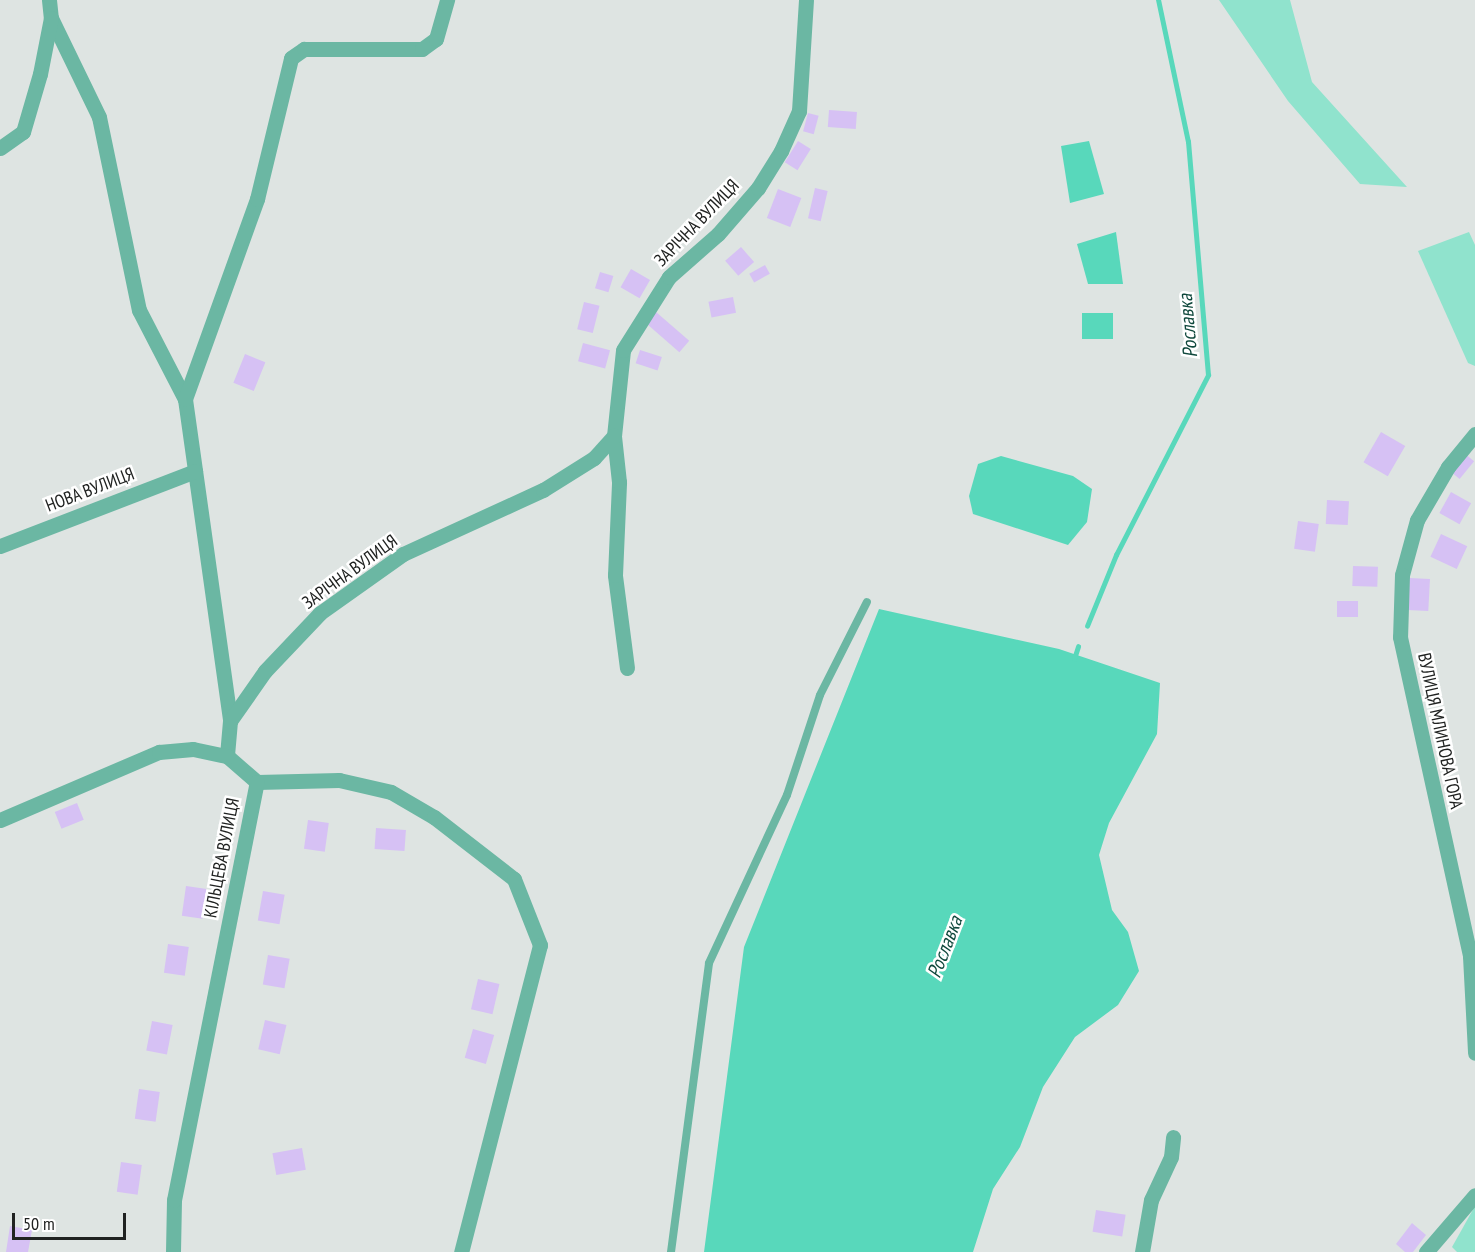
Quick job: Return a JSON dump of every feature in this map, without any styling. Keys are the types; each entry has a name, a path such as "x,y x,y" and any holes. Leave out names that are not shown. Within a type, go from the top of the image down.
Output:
{"street":[{"path":"0,148 23,132 40,74 51,18 49,0"},
{"path":"185,399 257,199 291,58 304,49 422,49 436,39 447,0"},
{"name":"ЗАРІЧНА ВУЛИЦЯ","path":"627,668 615,575 619,482 615,436 624,350 669,277 718,234 758,188 781,151 799,111 806,0"},
{"path":"51,18 99,117 139,310 185,399 230,721 227,756"},
{"name":"ВУЛИЦЯ МЛИНОВА ГОРА","path":"1475,434 1448,467 1417,519 1402,574 1400,637 1470,956 1475,1053"},
{"name":"ЗАРІЧНА ВУЛИЦЯ","path":"230,721 265,671 320,614 403,554 543,490 594,458 615,436"},
{"name":"НОВА ВУЛИЦЯ","path":"0,546 195,471"},
{"path":"0,820 159,752 193,749 227,756 257,782"},
{"name":"КІЛЬЦЕВА ВУЛИЦЯ","path":"173,1252 174,1200 257,782 339,780 392,792 434,817 514,879 540,945 461,1252"},
{"path":"1142,1252 1151,1200 1171,1157 1173,1137"},
{"path":"1426,1252 1475,1195"}],"lane":[{"path":"671,1252 709,963 787,795 820,695 867,602"}],"shaded area":[{"path":"1219,0 1290,0 1312,82 1407,187 1360,184 1288,101"},
{"path":"1469,232 1475,245 1475,366 1468,363 1418,251"},
{"path":"1475,1206 1475,1252 1457,1252 1452,1247"}],"water":[{"path":"1089,141 1104,194 1070,203 1061,146"},
{"path":"1116,232 1123,284 1088,284 1077,244"},
{"path":"1082,313 1113,313 1113,339 1082,339"},
{"path":"1001,456 1073,476 1092,489 1087,522 1068,545 973,514 969,496 978,464"},
{"path":"879,609 1059,649 1160,683 1157,734 1109,823 1099,855 1112,910 1128,932 1139,971 1118,1005 1075,1037 1043,1087 1020,1147 993,1189 973,1252 704,1252 744,947"}],"building":[{"path":"829,110 857,112 856,129 828,127"},
{"path":"808,113 819,116 814,134 803,131"},
{"path":"798,141 811,149 797,170 785,162"},
{"path":"815,188 828,191 821,221 808,218"},
{"path":"778,189 801,198 790,227 767,218"},
{"path":"741,247 754,262 738,276 725,261"},
{"path":"765,265 770,274 754,282 749,274"},
{"path":"631,269 650,280 640,298 620,287"},
{"path":"600,272 613,276 608,292 595,288"},
{"path":"733,297 736,313 712,317 708,302"},
{"path":"584,302 600,306 593,333 577,329"},
{"path":"656,312 689,341 679,352 646,323"},
{"path":"583,343 610,350 605,369 578,361"},
{"path":"640,350 662,357 658,370 636,363"},
{"path":"245,354 265,362 254,391 233,383"},
{"path":"1381,432 1405,446 1388,476 1364,462"},
{"path":"1464,453 1474,461 1460,479 1450,471"},
{"path":"1451,492 1471,503 1459,524 1439,513"},
{"path":"1327,500 1349,501 1348,525 1326,524"},
{"path":"1298,521 1319,524 1315,552 1294,549"},
{"path":"1441,534 1467,546 1457,569 1430,557"},
{"path":"1353,566 1378,567 1377,587 1352,586"},
{"path":"1409,578 1430,579 1428,611 1407,610"},
{"path":"1337,601 1358,601 1358,617 1337,617"},
{"path":"77,803 84,820 61,829 55,812"},
{"path":"308,820 329,823 325,852 304,849"},
{"path":"376,828 406,830 404,851 375,849"},
{"path":"186,886 207,889 203,919 182,916"},
{"path":"263,891 285,895 279,924 258,921"},
{"path":"168,944 189,947 185,976 164,973"},
{"path":"268,955 290,959 284,988 263,985"},
{"path":"478,979 499,984 492,1014 471,1009"},
{"path":"265,1020 286,1025 280,1054 258,1049"},
{"path":"152,1021 173,1025 167,1054 146,1050"},
{"path":"473,1029 494,1035 486,1064 465,1058"},
{"path":"139,1089 160,1092 156,1122 135,1119"},
{"path":"302,1148 306,1170 276,1175 272,1153"},
{"path":"121,1162 142,1165 138,1195 117,1192"},
{"path":"1096,1210 1126,1215 1122,1236 1093,1232"},
{"path":"1412,1223 1426,1235 1413,1252 1405,1252 1396,1244"},
{"path":"10,1226 32,1230 28,1252 6,1252"}],"waterway":[{"name":"Рославка","path":"1087,626 1116,555 1208,375 1188,142 1158,0"},
{"path":"1074,659 1078,647"}]}
